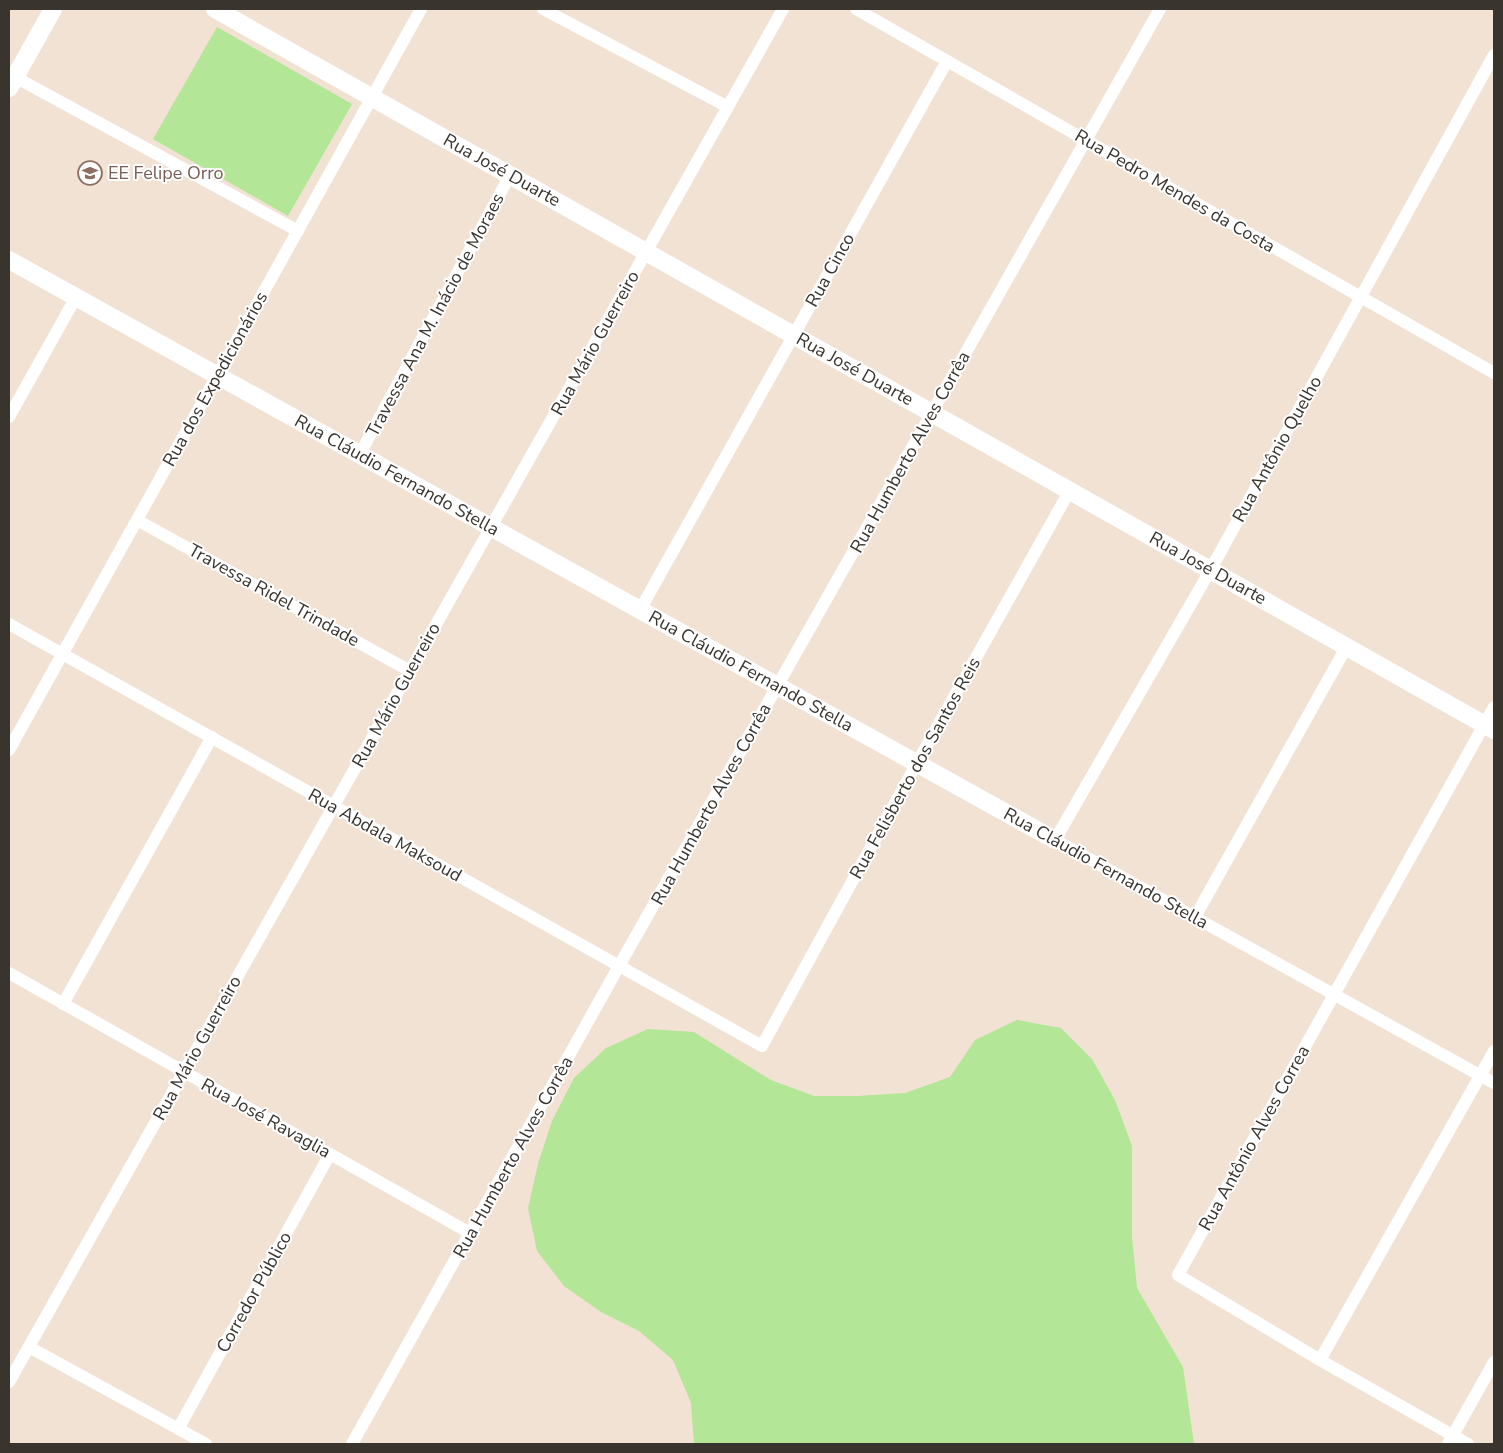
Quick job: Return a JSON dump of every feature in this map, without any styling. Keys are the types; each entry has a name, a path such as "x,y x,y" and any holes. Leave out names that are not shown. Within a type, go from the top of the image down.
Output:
{"street":[{"path":"53,9 12,83 298,231"},
{"name":"Rua José Duarte","path":"215,9 235,14 372,97 1489,727"},
{"name":"Rua dos Expedicionários","path":"9,750 422,9"},
{"path":"543,9 728,107"},
{"name":"Rua Mário Guerreiro","path":"9,1382 783,9"},
{"name":"Rua Pedro Mendes da Costa","path":"856,9 1494,373"},
{"name":"Rua Humberto Alves Corrêa","path":"352,1444 619,966 1160,9"},
{"name":"Rua Antônio Quelho","path":"1056,840 1210,570 1494,55"},
{"name":"Rua Cinco","path":"640,610 948,61"},
{"name":"Travessa Ana M. Inácio de Moraes","path":"360,454 510,175"},
{"name":"Rua Cláudio Fernando Stella","path":"9,260 1494,1083"},
{"path":"9,417 76,297"},
{"name":"Rua Felisberto dos Santos Reis","path":"762,1046 917,763 1070,490"},
{"name":"Travessa Ridel Trindade","path":"137,520 410,671"},
{"name":"Rua Abdala Maksoud","path":"9,624 762,1046"},
{"path":"1195,917 1347,646"},
{"name":"Rua Antônio Alves Correa","path":"1468,1444 1450,1440 1178,1275 1334,994 1489,727 1494,707"},
{"path":"63,1004 212,738"},
{"name":"Rua José Ravaglia","path":"9,973 470,1233"},
{"path":"1320,1360 1494,1051"},
{"name":"Corredor Público","path":"178,1429 330,1154"},
{"path":"29,1347 206,1444"},
{"path":"1450,1440 1494,1362"}],"green space":[{"path":"217,27 352,104 288,216 153,139"},
{"path":"1017,1020 1061,1028 1092,1059 1115,1100 1132,1146 1132,1237 1137,1288 1183,1367 1194,1444 694,1444 691,1403 673,1360 639,1331 601,1312 564,1286 537,1251 528,1208 538,1164 552,1121 574,1078 606,1048 648,1029 694,1032 771,1080 814,1096 905,1093 950,1077 975,1040"}],"place":[{"name":"EE Felipe Orro","path":"90,173"}]}
